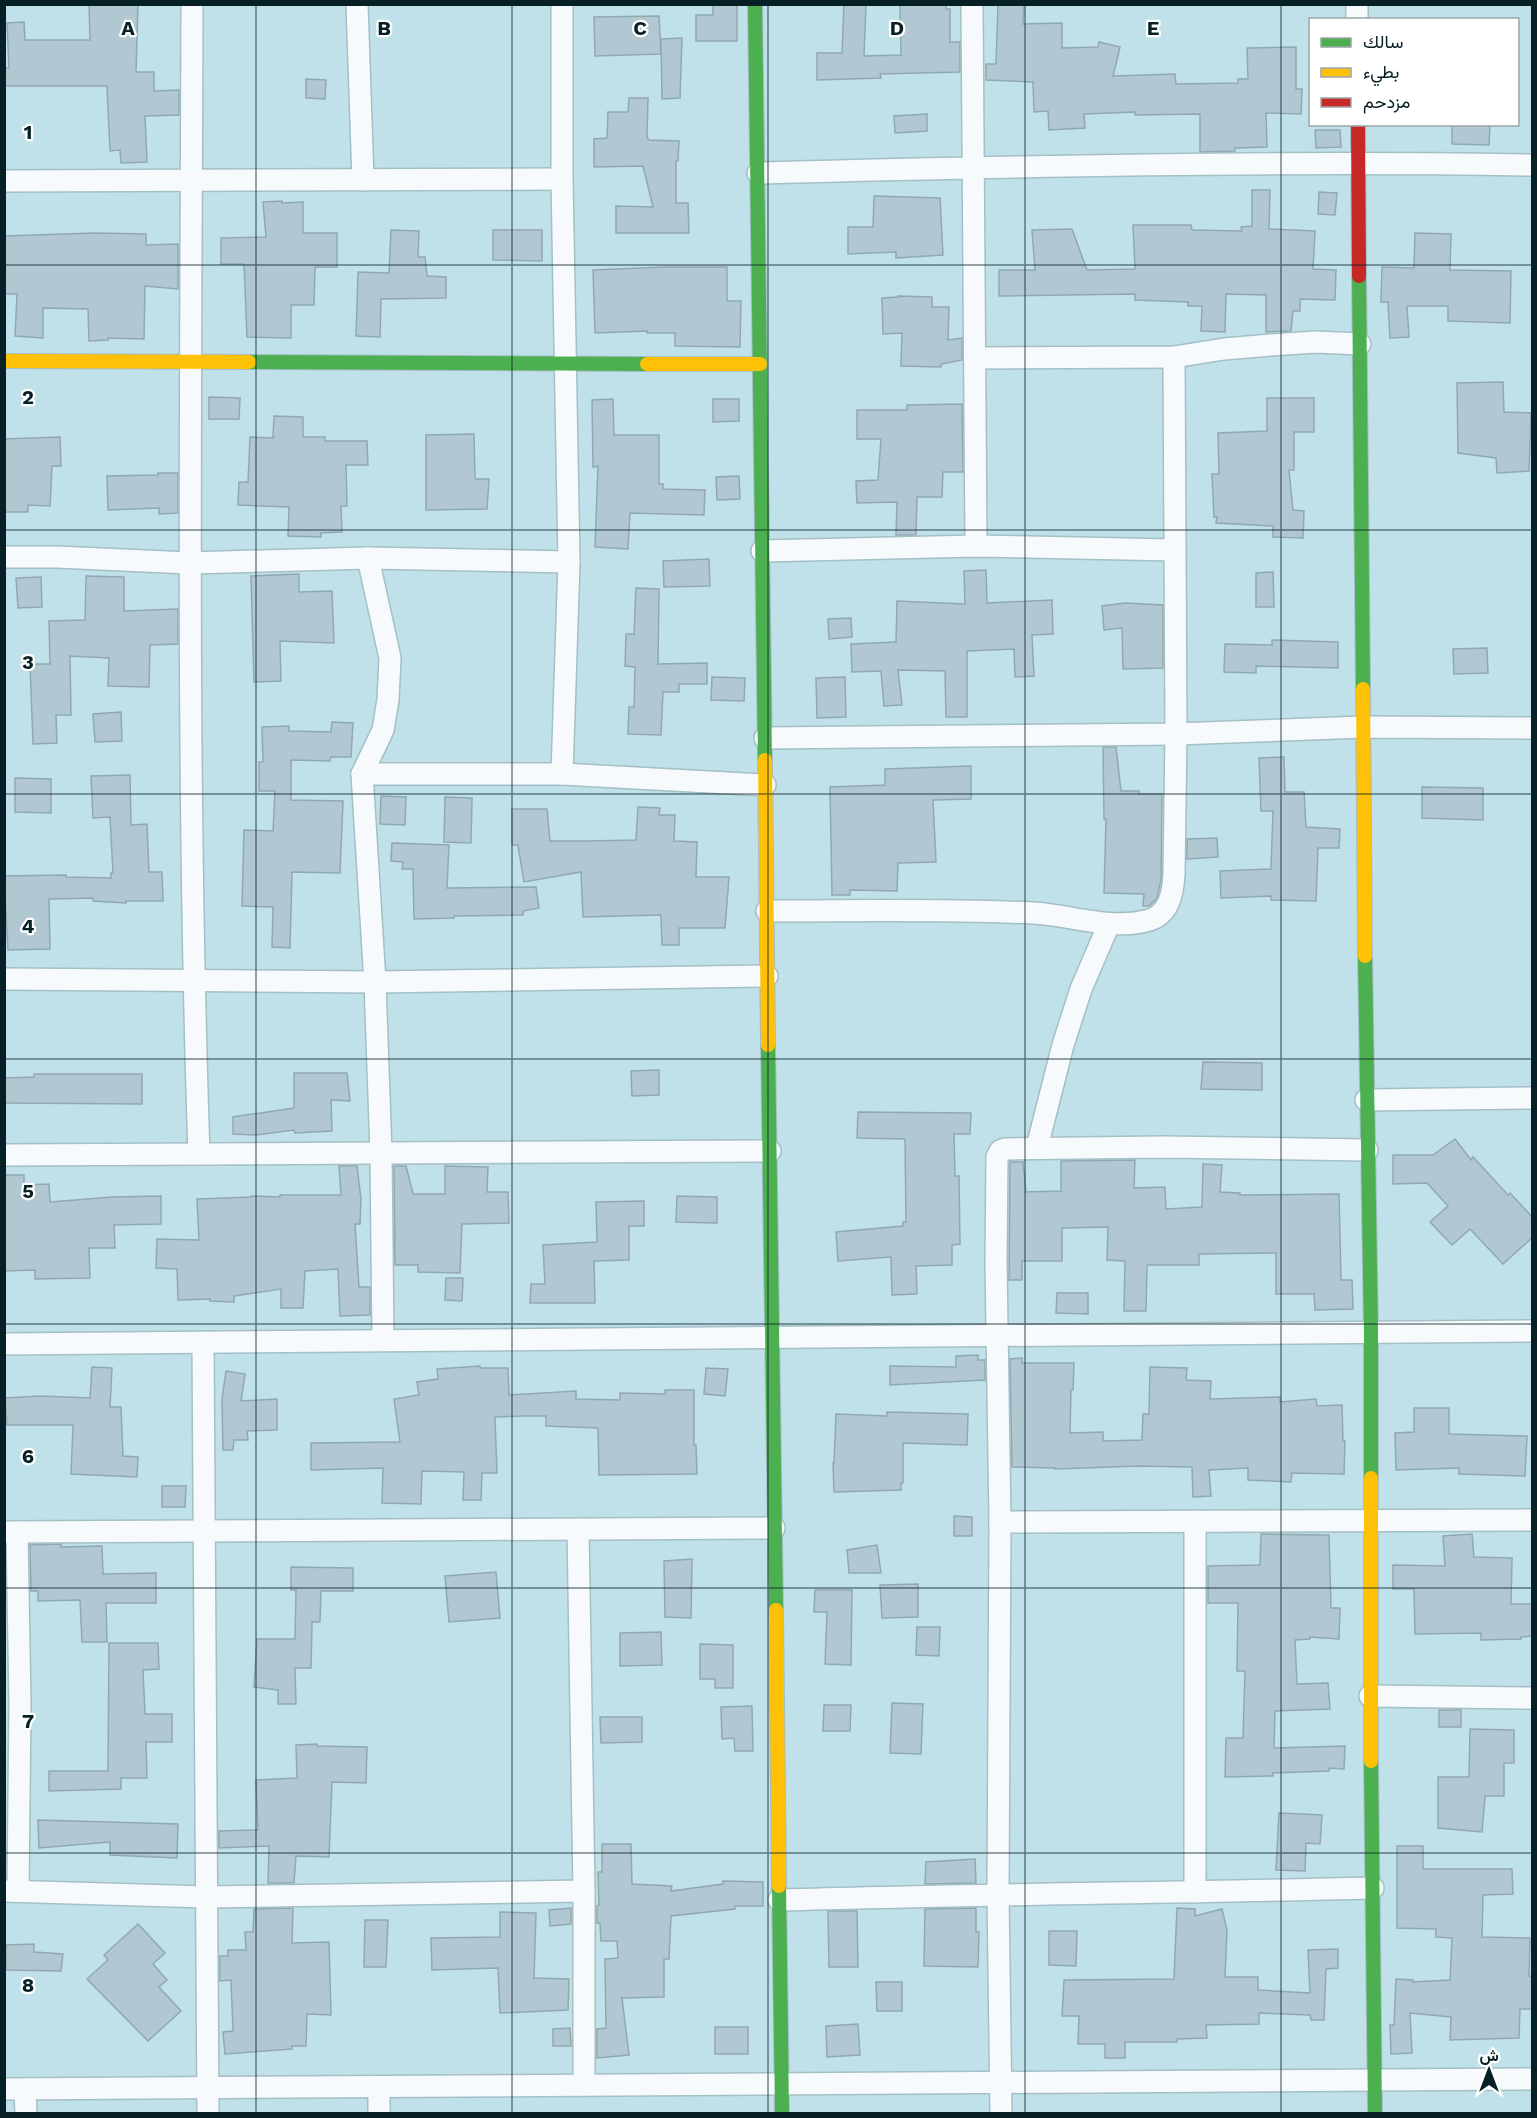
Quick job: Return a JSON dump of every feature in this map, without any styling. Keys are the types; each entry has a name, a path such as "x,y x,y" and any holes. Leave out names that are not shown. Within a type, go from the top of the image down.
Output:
{"street":[{"path":"192,4 189,563 193,979 199,1154"},
{"path":"357,4 363,180"},
{"path":"562,4 562,179 569,562 562,774"},
{"path":"755,4 782,2114"},
{"path":"972,4 976,546"},
{"path":"1358,126 1366,1100 1371,1332 1370,1696 1375,2114"},
{"path":"758,173 972,167 1358,162 1533,165"},
{"path":"4,181 562,179"},
{"path":"976,358 1174,357 1224,349 1271,345 1316,342 1360,344"},
{"path":"767,911 989,911 1052,914 1109,924 1148,921 1161,913 1169,904 1174,874 1176,734 1174,357"},
{"path":"4,361 760,364"},
{"path":"762,551 976,546 1174,550"},
{"path":"4,557 189,563 368,558 569,562"},
{"path":"368,558 390,658 388,700 383,730 362,774 375,982 381,1153 383,1340"},
{"path":"765,738 1176,734 1363,727 1533,728"},
{"path":"362,774 562,774 765,785"},
{"path":"1037,1147 1063,1045 1081,989 1109,924"},
{"path":"4,979 375,982 767,976"},
{"path":"1366,1100 1533,1098"},
{"path":"1001,2114 998,1894 1000,1522 997,1156 1005,1149 1037,1147 1367,1150"},
{"path":"4,1155 770,1151"},
{"path":"4,1344 1533,1331"},
{"path":"203,1342 208,2114"},
{"path":"1000,1522 1533,1520"},
{"path":"1195,1521 1195,1892"},
{"path":"584,1891 206,1897 11,1891 11,1532 774,1528"},
{"path":"578,1529 584,1891 584,2085"},
{"path":"1370,1696 1533,1698"},
{"path":"779,1900 1373,1888"},
{"path":"26,2114 15,2089 1533,2079"},
{"path":"379,2086 379,2114"}],"building":[{"path":"89,4 138,4 136,72 154,72 154,91 179,90 179,115 145,116 147,162 121,163 120,150 110,151 107,86 4,86 4,68 9,68 7,23 24,22 25,40 90,40"},
{"path":"713,4 737,4 737,41 696,41 696,15 713,15"},
{"path":"844,4 866,4 864,56 901,55 900,4 946,4 946,9 950,9 950,42 960,42 960,72 880,74 881,78 817,80 817,53 842,53"},
{"path":"998,4 1024,4 1023,24 1062,23 1062,48 1098,47 1099,42 1120,47 1113,76 1175,74 1176,84 1238,83 1238,79 1248,79 1247,48 1296,47 1296,89 1302,89 1301,114 1266,113 1267,147 1235,148 1235,151 1200,152 1200,114 1135,115 1135,112 1084,114 1085,128 1049,130 1048,111 1034,112 1033,82 986,80 986,64 996,64"},
{"path":"659,16 661,54 595,56 594,17"},
{"path":"682,38 680,98 662,99 661,39"},
{"path":"306,79 326,80 325,99 306,98"},
{"path":"629,98 648,98 647,137 649,140 679,141 678,161 676,161 676,203 688,203 689,233 616,233 616,206 653,207 643,166 594,167 594,139 607,138 608,112 628,112"},
{"path":"927,114 927,131 895,133 894,116"},
{"path":"1452,126 1490,126 1489,145 1452,144"},
{"path":"1315,130 1340,130 1341,147 1316,148"},
{"path":"1252,190 1270,190 1269,229 1315,231 1313,269 1336,270 1335,300 1300,299 1300,311 1293,311 1291,331 1266,332 1266,295 1226,294 1225,332 1201,331 1202,306 1188,306 1188,302 1135,300 1135,294 999,296 999,270 1035,270 1032,230 1072,229 1087,270 1135,269 1133,225 1191,225 1192,230 1242,231 1241,227 1252,226"},
{"path":"1319,192 1337,193 1335,215 1318,214"},
{"path":"874,196 940,198 943,255 896,258 896,252 848,254 848,227 873,227"},
{"path":"282,201 282,203 303,202 303,233 337,233 337,267 315,267 314,305 291,305 291,338 247,337 244,264 221,264 221,238 266,237 263,202"},
{"path":"391,230 419,231 418,257 425,257 427,276 446,277 446,298 381,299 380,337 356,336 358,272 389,273"},
{"path":"493,230 542,230 542,261 493,260"},
{"path":"1415,233 1451,234 1450,270 1511,271 1510,323 1448,321 1448,306 1407,306 1409,337 1390,338 1388,302 1381,302 1382,267 1414,268"},
{"path":"146,234 146,245 178,244 178,289 145,286 144,339 108,338 108,340 89,341 88,309 43,308 43,338 15,336 17,294 4,294 4,236"},
{"path":"727,267 727,301 741,301 740,347 675,346 675,333 647,333 647,331 595,333 593,270"},
{"path":"932,297 932,307 949,307 948,340 962,338 962,360 941,364 941,367 901,366 902,333 883,334 882,298"},
{"path":"1503,382 1504,412 1531,413 1529,471 1497,473 1496,458 1458,453 1457,383"},
{"path":"209,397 240,398 239,419 209,419"},
{"path":"1267,398 1314,398 1314,432 1294,432 1294,470 1289,470 1293,510 1304,511 1303,538 1273,537 1273,526 1216,523 1217,517 1214,517 1212,474 1219,474 1218,433 1267,431"},
{"path":"613,399 614,435 659,435 659,484 663,484 663,489 705,490 704,515 630,513 628,549 595,547 598,466 593,467 592,400"},
{"path":"713,399 739,399 739,421 713,422"},
{"path":"962,404 963,472 943,472 942,497 917,497 916,535 896,535 897,502 857,503 856,481 878,480 881,439 857,439 857,410 907,410 907,405"},
{"path":"274,416 303,417 303,437 325,437 325,441 367,441 368,465 346,465 347,506 341,506 342,532 321,533 321,537 288,536 289,507 238,505 239,482 248,482 250,437 273,438"},
{"path":"474,434 475,479 489,479 487,509 426,510 426,435"},
{"path":"60,437 61,466 52,466 50,506 28,505 28,512 4,512 4,439"},
{"path":"158,473 178,473 178,513 159,514 159,508 108,510 107,476 158,475"},
{"path":"739,476 740,499 717,500 716,477"},
{"path":"709,559 710,586 664,587 663,561"},
{"path":"986,570 987,603 1052,600 1053,634 1032,635 1034,676 1015,677 1014,649 967,651 967,717 946,717 945,671 898,670 902,705 884,706 881,671 852,672 851,644 896,642 897,601 965,604 964,571"},
{"path":"1273,572 1274,607 1256,607 1256,573"},
{"path":"299,574 299,592 332,591 334,643 280,641 281,681 254,682 251,576"},
{"path":"86,576 124,577 124,611 178,609 178,644 150,645 149,687 108,686 109,658 70,656 71,715 56,715 57,743 33,744 30,664 50,664 49,621 85,620"},
{"path":"41,577 42,607 18,608 16,578"},
{"path":"636,588 659,589 658,664 707,663 707,684 679,684 679,692 663,692 661,735 628,734 629,707 634,707 635,667 625,666 626,634 634,634"},
{"path":"1125,603 1163,605 1163,668 1123,669 1122,628 1104,630 1102,606"},
{"path":"851,618 852,637 829,639 828,619"},
{"path":"1272,640 1338,642 1338,668 1256,666 1256,673 1224,672 1225,644 1272,645"},
{"path":"1487,648 1488,673 1454,674 1453,649"},
{"path":"712,677 745,678 744,701 711,700"},
{"path":"845,677 846,717 817,718 816,678"},
{"path":"121,712 122,741 95,742 93,714"},
{"path":"332,722 353,723 351,757 331,757 330,761 291,760 291,800 343,801 340,873 292,872 290,948 272,947 273,907 242,906 244,830 273,831 275,791 259,791 259,762 263,762 262,727 289,726 289,731 331,732"},
{"path":"1103,747 1116,747 1121,791 1162,794 1161,880 1157,898 1149,906 1143,906 1144,894 1104,893 1106,819 1104,819"},
{"path":"1284,757 1285,792 1304,792 1306,827 1340,829 1339,848 1318,848 1316,901 1271,900 1271,896 1221,898 1220,871 1271,869 1273,811 1261,811 1259,758"},
{"path":"971,766 971,799 933,800 936,862 898,863 897,891 850,890 850,895 832,895 830,787 885,785 885,769"},
{"path":"130,775 131,825 147,824 149,872 162,872 163,901 126,901 126,903 93,901 93,898 49,899 50,949 8,950 4,876 66,875 66,877 111,878 111,873 113,873 110,817 93,818 91,776"},
{"path":"15,778 51,779 51,813 15,812"},
{"path":"1422,787 1483,788 1483,820 1422,818"},
{"path":"381,796 406,797 405,825 380,824"},
{"path":"445,797 472,798 471,843 444,842"},
{"path":"638,807 660,808 659,815 675,815 674,841 697,842 696,877 729,877 725,928 679,928 679,945 662,945 661,915 583,917 581,872 524,882 518,845 512,845 512,809 547,809 550,841 587,841 636,840"},
{"path":"1217,838 1218,857 1187,859 1187,839"},
{"path":"392,843 449,845 447,888 536,887 539,908 523,911 523,915 414,919 413,869 402,869 403,862 391,861"},
{"path":"1203,1062 1262,1063 1262,1090 1201,1089"},
{"path":"659,1070 659,1095 632,1096 631,1071"},
{"path":"294,1073 347,1073 350,1101 331,1100 332,1131 295,1133 294,1130 256,1135 233,1134 233,1117 294,1108"},
{"path":"34,1074 142,1074 142,1104 4,1103 4,1078 34,1077"},
{"path":"858,1112 971,1113 970,1134 954,1134 955,1176 959,1176 960,1244 952,1245 952,1265 916,1266 917,1294 892,1295 891,1257 838,1261 836,1232 903,1226 903,1222 906,1222 905,1139 857,1138"},
{"path":"1455,1139 1471,1160 1473,1157 1533,1218 1533,1237 1503,1264 1470,1229 1452,1245 1430,1222 1448,1206 1427,1183 1393,1184 1393,1155 1433,1155"},
{"path":"1135,1160 1134,1188 1165,1187 1166,1209 1202,1207 1203,1164 1222,1165 1220,1192 1240,1193 1240,1195 1339,1194 1341,1280 1352,1280 1353,1309 1315,1310 1314,1294 1276,1294 1276,1253 1199,1254 1199,1265 1147,1265 1146,1311 1124,1311 1125,1261 1107,1260 1108,1227 1062,1228 1062,1261 1022,1261 1022,1280 1009,1280 1010,1162 1023,1162 1026,1192 1061,1191 1061,1161"},
{"path":"339,1166 357,1166 361,1199 360,1224 355,1224 359,1287 370,1287 370,1315 340,1316 338,1269 305,1271 303,1308 281,1308 281,1289 234,1296 234,1302 210,1301 210,1299 178,1300 177,1269 156,1268 157,1239 199,1240 197,1199 341,1195"},
{"path":"394,1166 406,1166 413,1194 445,1194 445,1166 488,1167 487,1192 508,1192 509,1223 462,1224 460,1273 418,1272 418,1265 395,1265"},
{"path":"4,1175 24,1175 24,1185 49,1184 50,1202 161,1196 161,1224 114,1225 115,1248 89,1248 90,1278 35,1279 35,1270 4,1271"},
{"path":"677,1196 717,1197 717,1223 676,1222"},
{"path":"644,1201 644,1226 629,1226 629,1260 594,1261 595,1303 530,1303 531,1284 545,1284 543,1245 597,1242 596,1202"},
{"path":"446,1278 463,1278 462,1301 445,1300"},
{"path":"1057,1293 1088,1293 1088,1314 1056,1313"},
{"path":"978,1355 978,1360 985,1360 985,1380 890,1385 890,1366 956,1367 956,1356"},
{"path":"1022,1358 1022,1363 1074,1363 1070,1433 1103,1432 1103,1441 1142,1440 1143,1414 1149,1414 1150,1367 1187,1368 1186,1380 1211,1381 1210,1399 1280,1397 1280,1402 1316,1399 1317,1406 1342,1405 1343,1441 1345,1441 1344,1474 1292,1473 1291,1482 1248,1480 1248,1468 1209,1470 1211,1496 1193,1497 1192,1467 1055,1469 1012,1467 1010,1359"},
{"path":"480,1366 480,1368 508,1368 509,1395 576,1391 576,1399 620,1400 620,1393 665,1394 665,1390 694,1390 694,1445 696,1445 697,1474 599,1475 598,1428 546,1426 546,1416 495,1417 497,1473 482,1473 481,1500 463,1500 464,1472 422,1471 421,1504 382,1503 383,1468 311,1470 311,1443 400,1442 394,1399 419,1395 417,1382 438,1379 437,1369"},
{"path":"92,1367 112,1368 110,1407 121,1407 123,1456 138,1457 137,1477 71,1474 73,1425 7,1425 5,1398 41,1396 90,1398"},
{"path":"706,1368 728,1369 725,1396 704,1394"},
{"path":"226,1371 245,1374 241,1401 277,1399 277,1430 247,1431 248,1440 234,1440 233,1450 223,1450 222,1399"},
{"path":"1414,1408 1449,1408 1449,1434 1527,1436 1525,1476 1459,1474 1459,1468 1396,1470 1395,1433 1414,1432"},
{"path":"887,1412 968,1414 967,1445 903,1443 901,1490 834,1492 836,1414 887,1416"},
{"path":"162,1486 186,1486 185,1507 162,1507"},
{"path":"954,1516 972,1517 972,1536 954,1536"},
{"path":"1261,1534 1329,1535 1331,1608 1340,1608 1339,1639 1310,1637 1310,1639 1295,1640 1297,1684 1328,1683 1330,1709 1275,1711 1274,1748 1345,1746 1344,1769 1329,1768 1329,1771 1273,1773 1273,1776 1225,1777 1226,1738 1243,1738 1245,1671 1237,1671 1238,1603 1208,1603 1208,1566 1260,1565"},
{"path":"1472,1534 1474,1557 1512,1558 1511,1604 1533,1604 1533,1636 1521,1637 1521,1639 1481,1640 1481,1633 1415,1634 1414,1589 1393,1589 1393,1565 1445,1566 1443,1536"},
{"path":"61,1544 61,1547 102,1546 103,1574 156,1573 156,1603 106,1603 107,1642 82,1642 80,1600 38,1601 38,1591 31,1591 30,1545"},
{"path":"877,1545 881,1573 849,1573 847,1550"},
{"path":"692,1559 691,1618 665,1617 664,1561"},
{"path":"291,1567 353,1568 353,1591 321,1591 320,1622 312,1622 311,1668 295,1668 296,1704 278,1704 278,1690 254,1687 257,1639 295,1639 296,1590 291,1590"},
{"path":"496,1572 500,1618 449,1622 445,1576"},
{"path":"918,1584 918,1617 882,1618 880,1585"},
{"path":"815,1590 852,1590 851,1665 825,1664 827,1612 814,1612"},
{"path":"917,1627 940,1627 939,1656 916,1655"},
{"path":"661,1632 662,1665 620,1666 620,1633"},
{"path":"109,1643 158,1643 159,1669 143,1670 145,1714 172,1714 172,1742 146,1742 147,1778 121,1778 121,1789 49,1791 49,1771 108,1771"},
{"path":"700,1644 733,1645 733,1688 715,1688 715,1679 700,1679"},
{"path":"892,1703 923,1704 921,1754 890,1753"},
{"path":"824,1705 851,1705 850,1731 823,1731"},
{"path":"752,1706 753,1751 735,1751 734,1738 722,1739 721,1707"},
{"path":"1439,1710 1461,1710 1461,1727 1439,1727"},
{"path":"600,1717 642,1717 642,1742 601,1743"},
{"path":"1470,1729 1514,1730 1514,1763 1504,1763 1504,1796 1485,1796 1482,1832 1438,1828 1438,1777 1469,1777"},
{"path":"317,1744 317,1746 367,1747 366,1783 332,1782 329,1857 296,1856 294,1883 268,1883 269,1846 219,1848 219,1831 258,1830 256,1780 297,1778 296,1745"},
{"path":"1279,1813 1322,1815 1320,1844 1306,1843 1305,1871 1276,1870"},
{"path":"38,1820 178,1824 177,1858 110,1855 110,1842 39,1848"},
{"path":"602,1844 631,1844 632,1884 672,1886 671,1891 723,1884 723,1881 763,1882 763,1906 735,1906 735,1909 671,1916 669,1959 664,1959 664,1997 622,1998 629,2055 597,2058 597,2029 606,2028 605,1959 618,1958 617,1941 601,1941 600,1923 597,1923 598,1872 602,1872"},
{"path":"1397,1846 1423,1846 1423,1869 1512,1869 1513,1894 1483,1895 1482,1937 1530,1938 1529,1976 1533,1976 1533,2009 1520,2009 1519,2038 1450,2040 1451,2017 1410,2013 1412,2053 1391,2054 1390,2025 1394,2025 1396,1979 1413,1980 1413,1982 1450,1980 1452,1938 1436,1937 1436,1929 1397,1928"},
{"path":"975,1859 976,1883 925,1884 926,1862"},
{"path":"293,1908 292,1943 329,1942 331,2015 307,2014 306,2046 225,2054 223,2032 233,2031 231,1980 220,1981 220,1956 228,1956 228,1950 246,1950 245,1932 253,1932 254,1909"},
{"path":"571,1908 571,1924 550,1926 549,1910"},
{"path":"976,1908 976,1932 979,1932 978,1967 924,1966 925,1909"},
{"path":"1177,1908 1195,1909 1195,1916 1222,1909 1227,1930 1225,1977 1258,1977 1258,1990 1310,1993 1308,1950 1338,1949 1338,1968 1326,1969 1324,2020 1311,2020 1310,2015 1259,2013 1259,2024 1206,2025 1207,2038 1177,2039 1177,2042 1125,2042 1125,2058 1105,2058 1105,2044 1078,2044 1079,2016 1062,2016 1064,1980 1174,1979"},
{"path":"828,1911 857,1911 858,1967 829,1967"},
{"path":"500,1912 536,1913 534,1978 569,1979 568,2010 500,2013 498,1968 432,1970 431,1938 500,1937"},
{"path":"365,1920 388,1920 386,1967 364,1967"},
{"path":"138,1924 165,1953 153,1964 167,1980 159,1987 181,2011 148,2041 87,1979 108,1960 104,1955"},
{"path":"1049,1931 1077,1931 1076,1966 1049,1965"},
{"path":"34,1944 34,1952 63,1954 61,1971 6,1970 6,1945"},
{"path":"876,1982 902,1982 902,2011 877,2011"},
{"path":"858,2024 860,2055 827,2057 826,2026"},
{"path":"715,2027 748,2027 748,2054 715,2054"},
{"path":"570,2028 571,2046 553,2046 553,2029"}],"traffic: fast":[{"path":"755,4 765,760"},
{"path":"1359,276 1363,689"},
{"path":"249,362 647,364"},
{"path":"1365,956 1371,1478"},
{"path":"768,1045 776,1610"},
{"path":"1371,1761 1375,2114"},
{"path":"779,1886 782,2114"}],"traffic: slow":[{"path":"4,361 249,362"},
{"path":"647,364 760,364"},
{"path":"1363,689 1365,956"},
{"path":"765,760 768,1045"},
{"path":"1371,1478 1371,1761"},
{"path":"776,1610 779,1886"}],"traffic: jam":[{"path":"1358,126 1359,276"}]}
